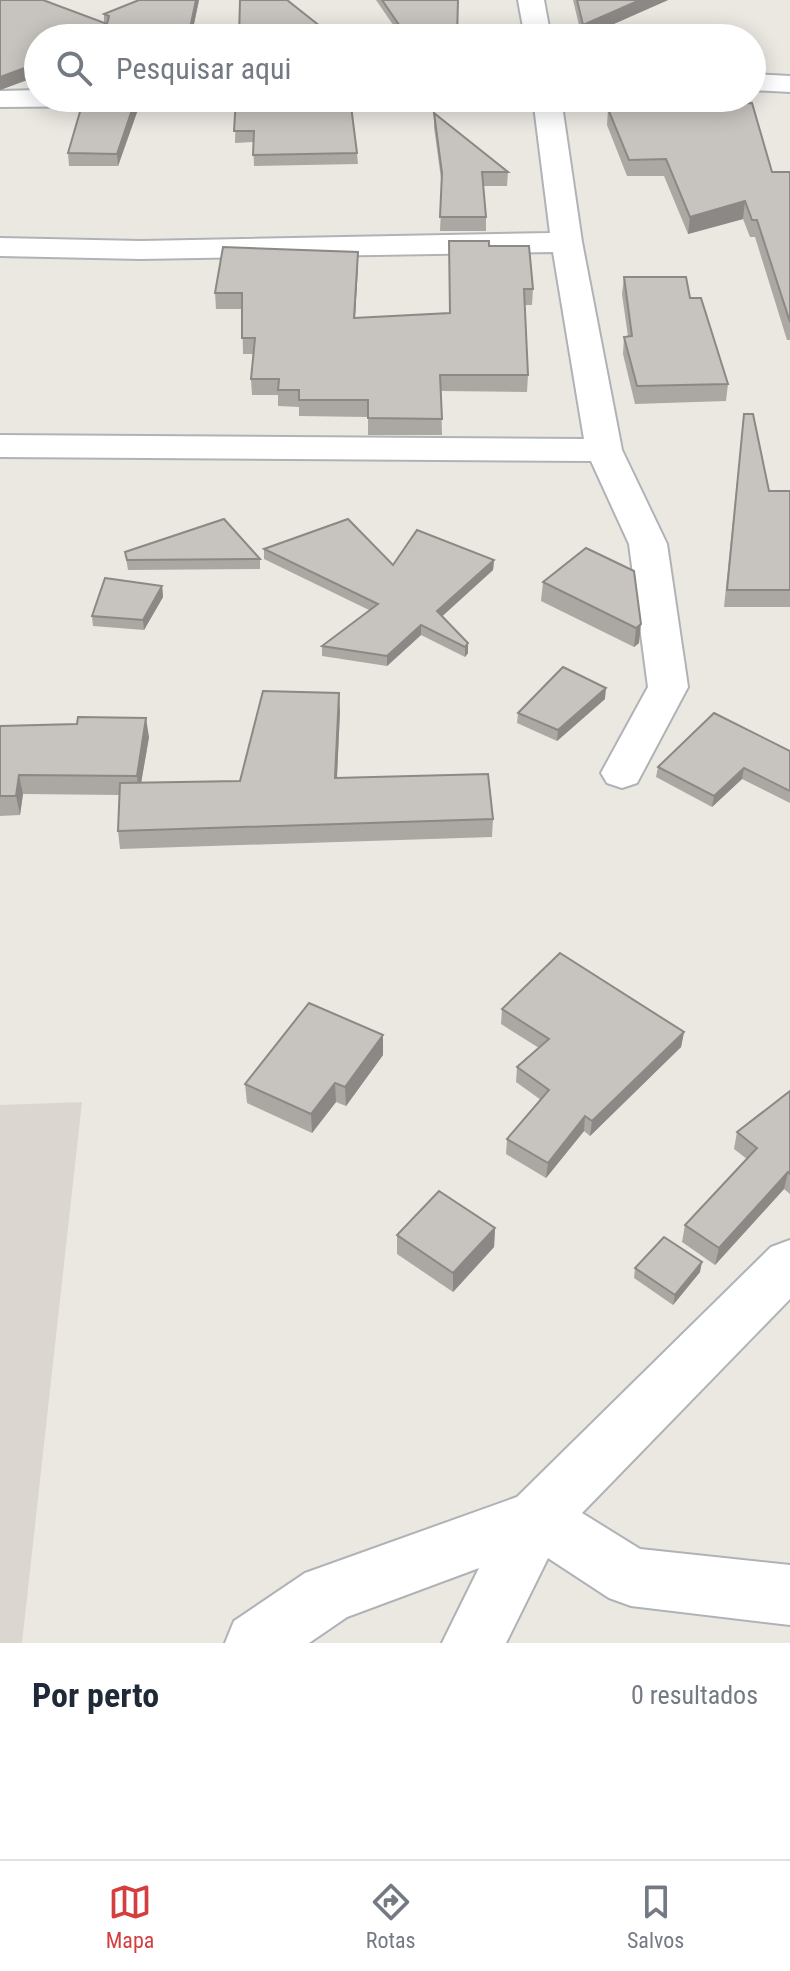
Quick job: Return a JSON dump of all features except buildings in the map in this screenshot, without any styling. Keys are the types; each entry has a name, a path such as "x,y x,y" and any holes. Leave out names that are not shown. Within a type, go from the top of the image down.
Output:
{"street":[{"path":"531,0 535,24"},
{"path":"766,83 790,84"},
{"path":"0,99 24,99"},
{"path":"549,112 567,242 604,450 648,544 668,687 622,773"},
{"path":"0,247 141,250 567,242"},
{"path":"0,446 604,450"},
{"path":"473,1643 537,1518 790,1263"},
{"path":"537,1518 631,1577 790,1595"},
{"path":"256,1643 327,1594 537,1518"}],"shaded area":[{"path":"82,1102 22,1643 0,1643 0,1105"}]}
